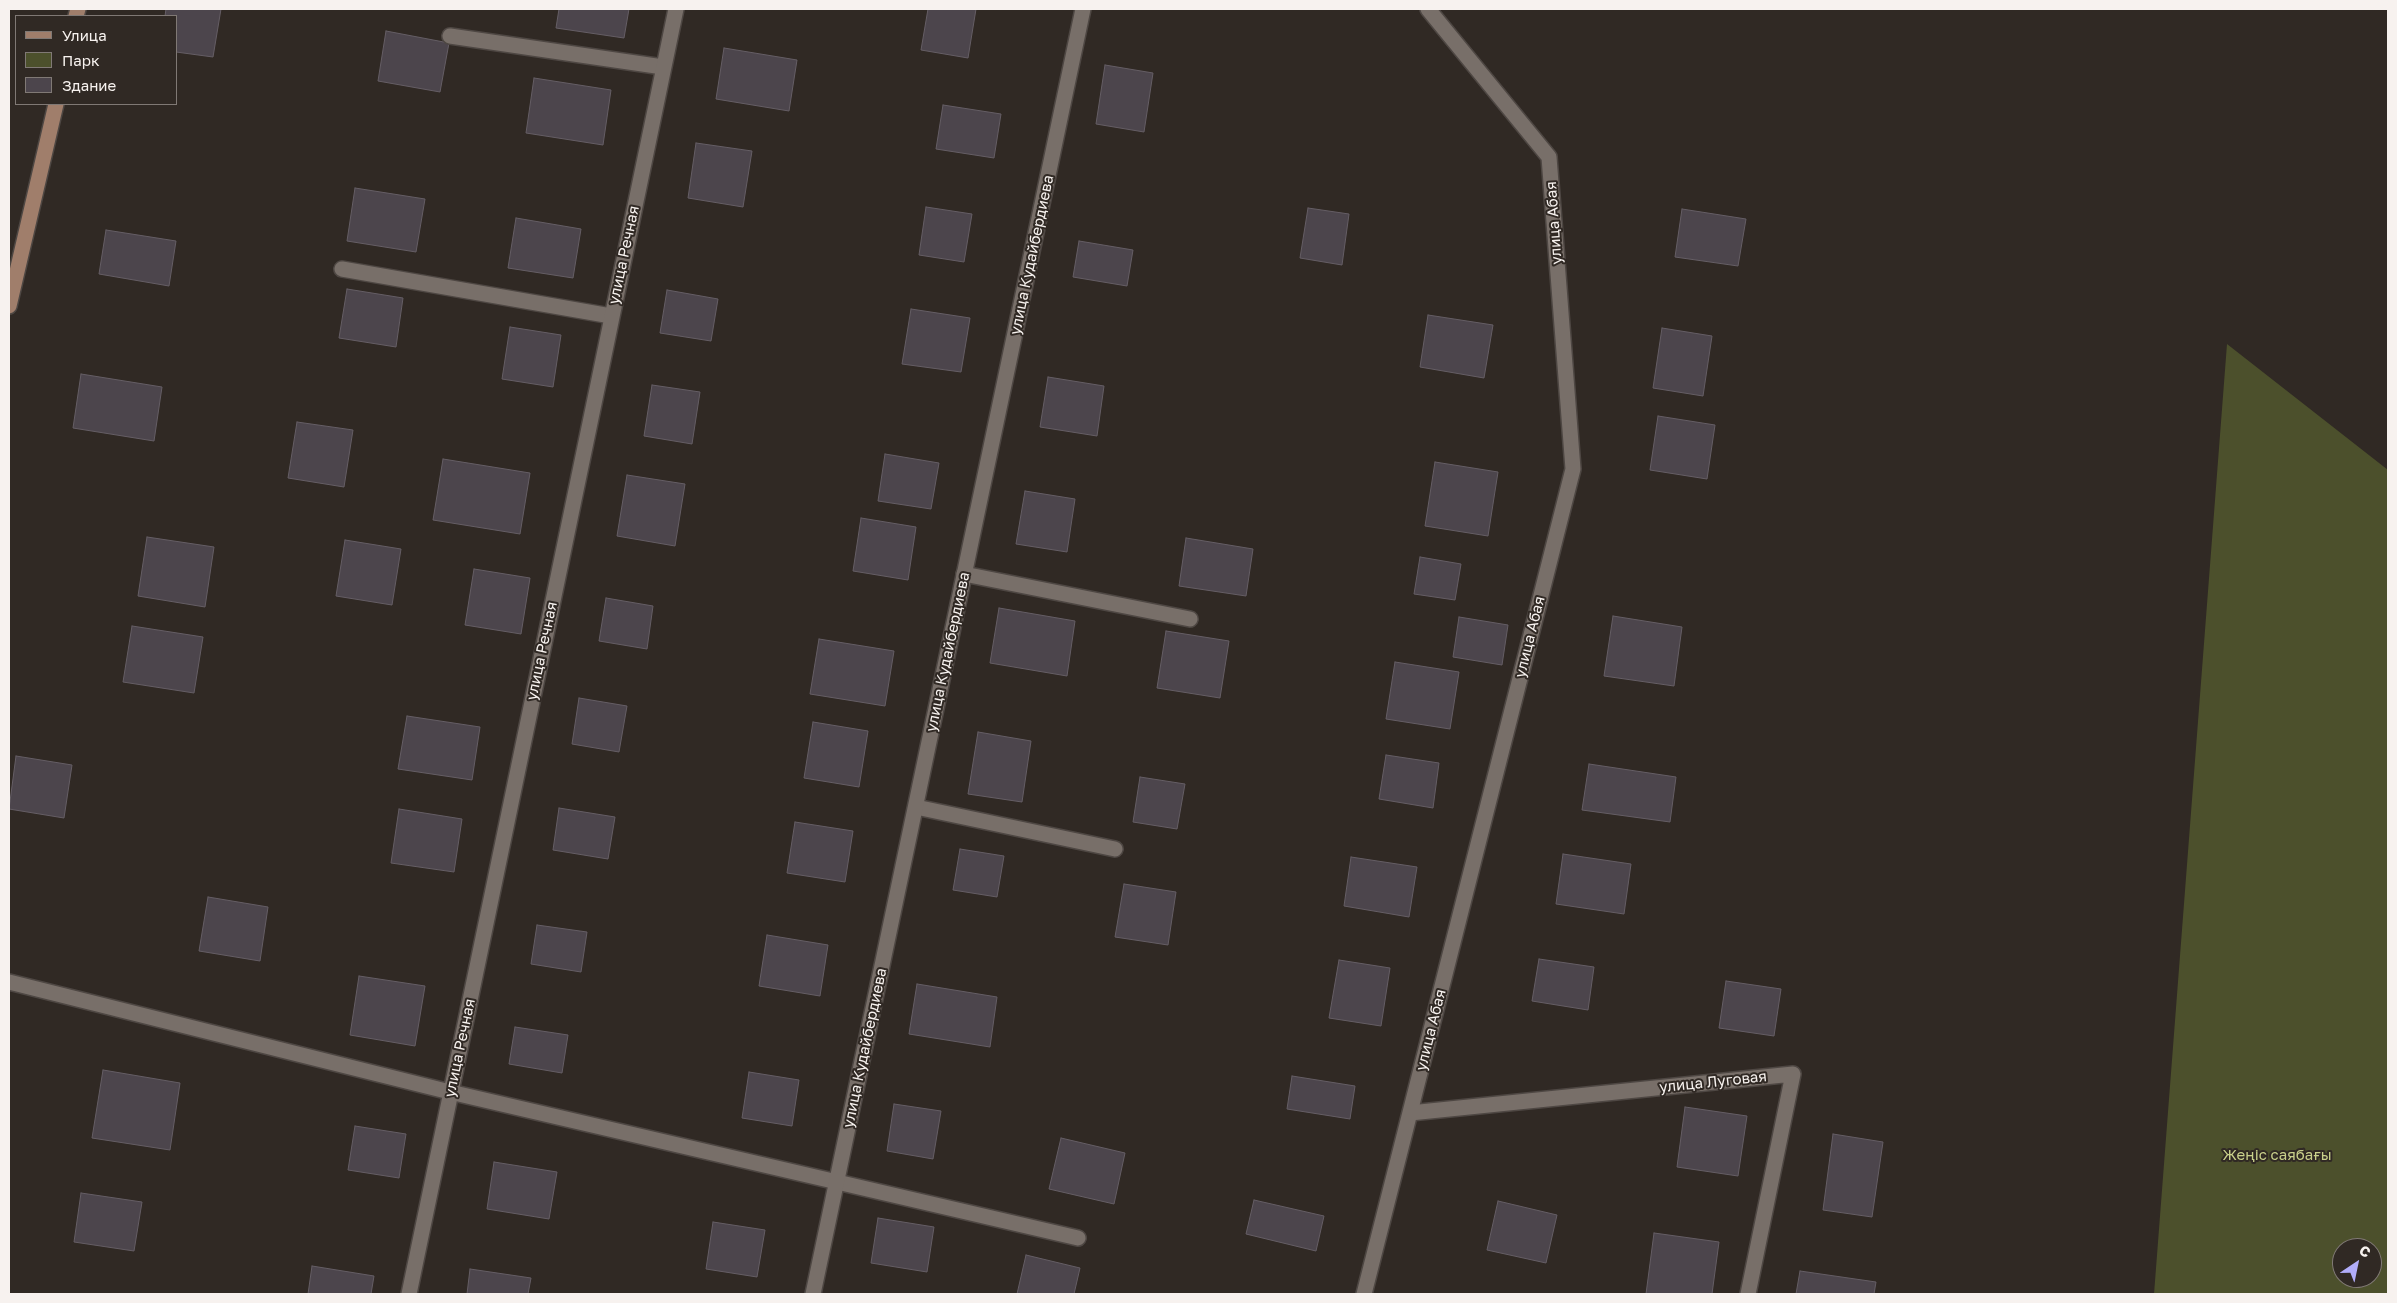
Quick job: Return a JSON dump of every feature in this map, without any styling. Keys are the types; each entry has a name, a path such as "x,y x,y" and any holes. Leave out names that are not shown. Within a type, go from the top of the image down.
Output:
{"street":[{"name":"улица Речная","path":"409,1294 676,9"},
{"name":"улица Кудайбердиева","path":"813,1294 1083,9"},
{"name":"улица Абая","path":"1364,1294 1573,469 1549,157 1428,9"},
{"path":"450,36 663,67"},
{"path":"9,306 56,105"},
{"path":"342,269 611,316"},
{"path":"964,574 1190,619"},
{"path":"916,807 1115,849"},
{"path":"9,982 450,1092 1078,1238"},
{"name":"улица Луговая","path":"1410,1113 1793,1074 1748,1294"}],"green space":[{"name":"Жеңіс саябағы","path":"2227,344 2388,470 2388,1294 2154,1294"}],"building":[{"path":"166,9 221,9 213,57 178,52 178,15 165,15"},
{"path":"559,9 629,9 624,38 556,28"},
{"path":"928,9 976,9 968,58 921,50"},
{"path":"386,31 449,43 440,92 378,81"},
{"path":"724,48 797,60 789,111 716,99"},
{"path":"1105,65 1153,73 1144,132 1096,124"},
{"path":"534,78 611,90 603,145 526,133"},
{"path":"943,105 1001,114 994,158 936,149"},
{"path":"696,143 752,151 743,207 688,198"},
{"path":"355,188 425,199 416,252 347,241"},
{"path":"926,207 972,214 964,262 919,255"},
{"path":"1308,208 1349,214 1342,265 1300,258"},
{"path":"1682,209 1746,219 1738,266 1675,257"},
{"path":"516,218 581,229 573,278 508,268"},
{"path":"106,230 176,241 169,286 99,274"},
{"path":"1079,241 1133,250 1127,286 1073,277"},
{"path":"347,289 403,298 396,347 339,338"},
{"path":"667,290 718,299 711,341 660,333"},
{"path":"911,309 970,318 961,372 902,364"},
{"path":"1428,315 1493,325 1484,378 1420,367"},
{"path":"510,327 561,335 553,387 502,379"},
{"path":"1662,328 1712,336 1703,396 1653,388"},
{"path":"81,374 162,387 154,441 73,428"},
{"path":"1048,377 1104,386 1097,436 1040,427"},
{"path":"652,385 700,392 692,444 644,436"},
{"path":"1658,416 1715,425 1707,479 1650,470"},
{"path":"297,422 353,430 344,487 288,478"},
{"path":"885,454 939,463 931,509 878,501"},
{"path":"443,459 530,473 520,534 433,520"},
{"path":"1435,462 1498,472 1488,536 1425,526"},
{"path":"627,475 685,484 675,546 617,536"},
{"path":"1025,491 1075,499 1067,552 1016,544"},
{"path":"861,518 916,527 908,580 853,571"},
{"path":"147,537 214,547 205,607 138,596"},
{"path":"1186,538 1253,549 1246,596 1179,586"},
{"path":"345,540 401,549 392,605 336,596"},
{"path":"1420,557 1461,564 1455,600 1414,594"},
{"path":"474,569 530,578 521,634 465,625"},
{"path":"606,598 653,606 647,649 599,641"},
{"path":"999,608 1075,621 1067,676 990,663"},
{"path":"1613,616 1682,627 1674,686 1604,676"},
{"path":"1459,617 1508,625 1502,665 1453,657"},
{"path":"132,626 203,637 194,693 123,682"},
{"path":"1166,631 1229,641 1220,698 1157,688"},
{"path":"819,639 894,651 885,706 810,694"},
{"path":"1395,662 1459,672 1450,729 1386,719"},
{"path":"579,698 627,706 619,752 572,744"},
{"path":"407,716 480,727 472,780 398,769"},
{"path":"813,722 868,731 859,787 804,778"},
{"path":"978,732 1031,741 1022,802 968,794"},
{"path":"1386,755 1439,763 1433,808 1379,799"},
{"path":"16,756 72,765 64,818 9,809"},
{"path":"1589,764 1676,777 1670,822 1582,810"},
{"path":"1140,777 1185,784 1177,829 1133,822"},
{"path":"559,808 615,817 608,859 553,850"},
{"path":"399,809 462,819 454,872 391,863"},
{"path":"795,822 853,831 845,882 787,873"},
{"path":"960,849 1004,856 997,897 953,890"},
{"path":"1563,854 1631,864 1624,914 1556,904"},
{"path":"1351,857 1417,867 1409,917 1344,906"},
{"path":"1124,884 1176,892 1168,945 1115,937"},
{"path":"208,897 268,907 260,961 199,951"},
{"path":"537,925 587,932 581,972 531,964"},
{"path":"767,935 828,945 820,996 759,986"},
{"path":"1539,959 1594,967 1588,1010 1532,1001"},
{"path":"1339,960 1390,968 1381,1026 1329,1018"},
{"path":"359,976 425,986 415,1046 350,1035"},
{"path":"1726,981 1781,989 1774,1036 1719,1028"},
{"path":"917,984 997,997 990,1047 909,1034"},
{"path":"515,1027 568,1035 562,1073 509,1064"},
{"path":"103,1070 180,1083 170,1150 92,1138"},
{"path":"749,1072 799,1080 792,1126 742,1118"},
{"path":"1292,1076 1355,1086 1350,1119 1287,1109"},
{"path":"894,1104 941,1111 933,1159 887,1151"},
{"path":"1685,1107 1747,1116 1738,1176 1677,1167"},
{"path":"355,1126 406,1134 399,1178 348,1170"},
{"path":"1833,1134 1883,1142 1872,1217 1823,1210"},
{"path":"1061,1138 1125,1153 1114,1204 1049,1189"},
{"path":"494,1162 557,1172 549,1219 487,1209"},
{"path":"81,1193 142,1202 134,1251 74,1242"},
{"path":"1254,1200 1324,1216 1316,1251 1246,1234"},
{"path":"1498,1201 1557,1215 1546,1263 1487,1250"},
{"path":"878,1218 934,1227 927,1272 871,1263"},
{"path":"713,1222 765,1230 757,1277 706,1269"},
{"path":"1654,1233 1719,1242 1712,1294 1646,1294"},
{"path":"1026,1255 1080,1268 1074,1294 1017,1294"},
{"path":"312,1266 374,1276 371,1294 308,1294"},
{"path":"470,1269 531,1278 528,1294 467,1294"},
{"path":"1800,1271 1876,1282 1874,1294 1796,1294"}]}
